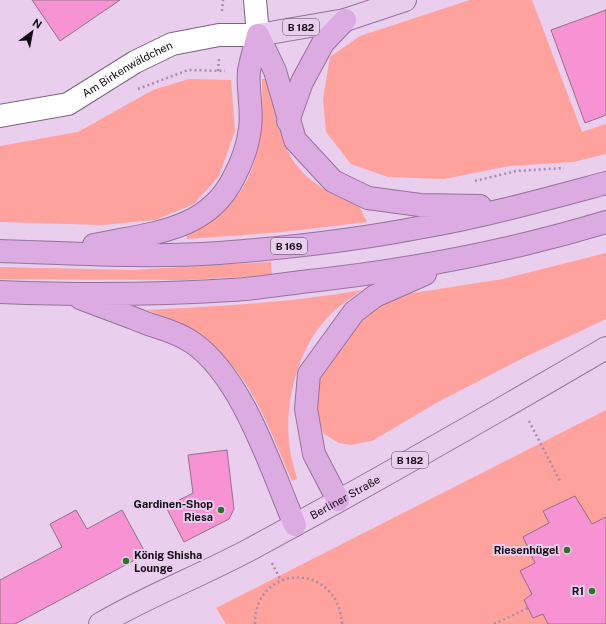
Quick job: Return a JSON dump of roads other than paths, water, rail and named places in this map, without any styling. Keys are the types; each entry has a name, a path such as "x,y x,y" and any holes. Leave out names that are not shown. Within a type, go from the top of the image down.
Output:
{"highway":[{"path":"288,121 302,82 323,43 345,20"},
{"path":"258,35 275,71 288,121 295,140 333,181 368,198 420,205 514,207"},
{"path":"62,253 167,230 193,220 210,210 227,192 243,160 250,127 249,71 258,35"},
{"name":"B 169","path":"0,251 134,255 218,253 291,246 424,227 514,207 606,183"},
{"path":"0,292 70,294 232,290 391,272 466,258 567,234 606,222"},
{"path":"338,500 314,454 306,409 310,374 354,312 375,296 466,258"},
{"path":"70,294 177,335 193,344 209,357 222,371 245,410 295,525"}],"main road":[{"name":"B 182","path":"258,35 345,20 405,0"},
{"name":"Berliner Straße","path":"100,624 295,525 606,348"}],"street":[{"path":"256,0 258,35"},
{"name":"Am Birkenwäldchen","path":"0,116 68,104 135,62 172,44 219,35 258,35"}],"place":[{"name":"Gardinen-Shop Riesa","path":"221,510"},
{"name":"Riesenhügel","path":"567,550"},
{"name":"König Shisha Lounge","path":"126,561"},
{"name":"R1","path":"592,591"}]}
